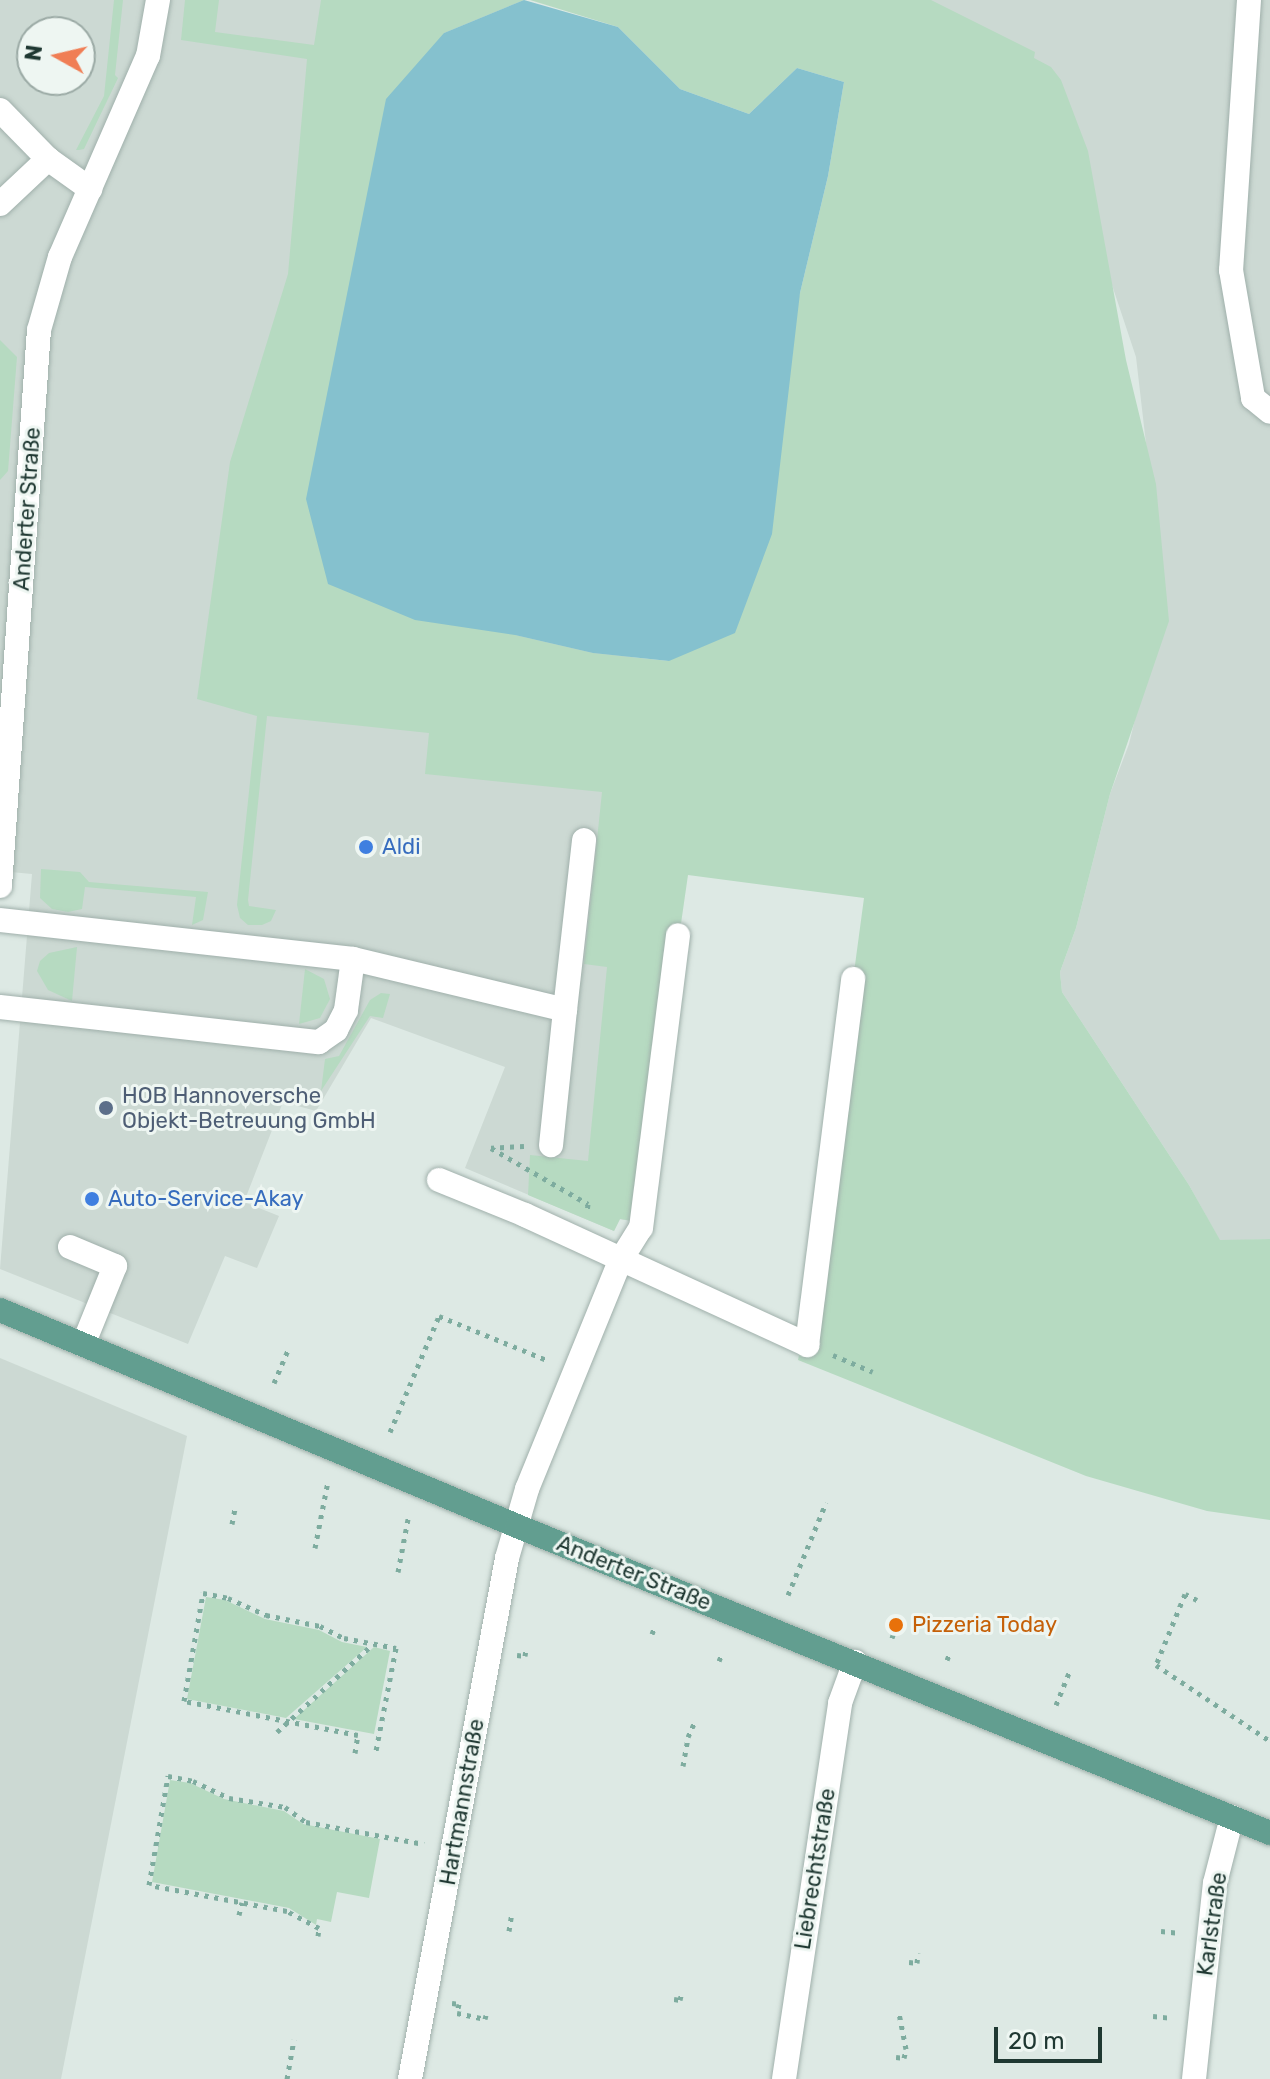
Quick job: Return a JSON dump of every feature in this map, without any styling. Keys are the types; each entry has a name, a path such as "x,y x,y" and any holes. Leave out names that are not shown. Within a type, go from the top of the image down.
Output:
{"main road":[{"name":"Anderter Straße","path":"0,1310 517,1526 1270,1833"}],"street":[{"name":"Anderter Straße","path":"0,886 9,643 39,330 60,257 148,56 158,0"},
{"path":"1249,0 1231,270 1253,398 1270,412"},
{"path":"0,110 48,159 90,189"},
{"path":"0,204 48,159"},
{"path":"551,1145 584,840"},
{"path":"0,920 353,959 565,1010"},
{"name":"Hartmannstraße","path":"410,2079 507,1558 527,1489 620,1261 641,1228 678,935"},
{"path":"0,1007 319,1042 336,1030 346,1010 353,959"},
{"path":"439,1180 525,1215 807,1345 853,979"},
{"path":"70,1247 115,1266 83,1345"},
{"name":"Liebrechtstraße","path":"784,2079 840,1703 855,1662"},
{"name":"Karlstraße","path":"1194,2079 1215,1883 1232,1817"}],"path":[{"path":"390,1432 419,1371 439,1316 575,1372"},
{"path":"807,1345 873,1372"},
{"path":"274,1383 288,1350"},
{"path":"315,1548 328,1481"},
{"path":"788,1595 826,1503"},
{"path":"232,1524 235,1508"},
{"path":"398,1572 409,1514"},
{"path":"355,1753 358,1735 205,1708 184,1701 203,1593 228,1598 266,1615 320,1626 344,1638 396,1648 376,1751"},
{"path":"1197,1600 1185,1594 1156,1665 1270,1741"},
{"path":"652,1634 655,1626"},
{"path":"277,1732 285,1721 373,1644"},
{"path":"719,1661 722,1654"},
{"path":"1056,1705 1069,1673"},
{"path":"683,1766 688,1737 695,1721"},
{"path":"318,1936 319,1928 287,1911 149,1885 168,1776 193,1781 229,1798 285,1807 306,1822 431,1846"},
{"path":"239,1915 242,1902"},
{"path":"509,1931 512,1913"},
{"path":"1161,1931 1180,1933"},
{"path":"909,1962 917,1963 918,1953"},
{"path":"674,1999 680,2000 682,1991"},
{"path":"452,2003 459,2004 457,2013 485,2019 486,2015"},
{"path":"896,2057 904,2058 906,2049 899,2013"},
{"path":"1153,2016 1171,2018"},
{"path":"287,2079 294,2040"}],"shaded area":[{"path":"0,0 524,0 444,33 648,721 638,1222 620,1219 614,1231 465,1168 505,1067 371,1018 316,1111 283,1102 244,1202 279,1216 257,1268 225,1256 188,1344 0,1269 32,874 0,871"},
{"path":"905,0 1270,0 1270,1239 1220,1241 1189,1185 1062,992 1060,972 1076,928 1110,794 1129,744 1164,599 1136,357 1041,72"},
{"path":"0,1358 187,1436 61,2079 0,2079"}],"green space":[{"path":"114,0 123,0 115,75 118,78 84,149 76,150 104,96"},
{"path":"185,0 219,0 215,32 314,45 321,0 524,0 444,33 515,635 593,653 669,661 800,293 828,176 844,82 797,68 749,114 680,89 618,27 530,0 931,0 1035,52 1034,58 1051,67 1061,80 1088,151 1126,360 1156,484 1169,621 1110,794 1076,928 1060,972 1062,992 1189,1185 1220,1240 1270,1239 1270,1520 1207,1511 1086,1476 798,1360 809,1307 864,898 688,875 638,1222 620,1219 614,1231 528,1195 530,1155 588,1161 607,967 584,964 602,792 425,774 429,733 267,716 248,900 249,906 276,910 271,921 262,925 248,925 240,918 237,905 257,716 197,699 230,462 288,274 307,59 181,40"},
{"path":"0,340 17,357 8,471 0,480"},
{"path":"41,869 80,872 89,882 208,892 203,920 192,925 196,897 85,887 82,909 68,912 52,909 40,898"},
{"path":"77,947 72,1001 48,990 37,971 40,961 49,953"},
{"path":"305,969 324,979 330,999 320,1018 299,1024"},
{"path":"381,993 390,994 383,1018 370,1016 321,1091 325,1059 339,1056 370,1000"},
{"path":"206,1597 225,1600 265,1619 319,1630 342,1642 367,1647 286,1718 187,1699"},
{"path":"374,1647 390,1651 374,1734 294,1719"},
{"path":"170,1780 190,1783 224,1799 284,1811 303,1824 380,1839 369,1898 337,1892 331,1922 317,1919 316,1925 289,1908 152,1882"}],"water":[{"path":"524,0 618,27 680,89 749,114 797,68 844,82 828,176 800,293 772,534 735,633 669,661 593,653 515,635 415,620 328,584 306,499 386,99 444,33"}],"place":[{"name":"Aldi","path":"366,847"},
{"name":"HOB Hannoversche Objekt-Betreuung GmbH","path":"106,1108"},
{"name":"Auto-Service-Akay","path":"92,1199"},
{"name":"Pizzeria Today","path":"896,1625"}]}
